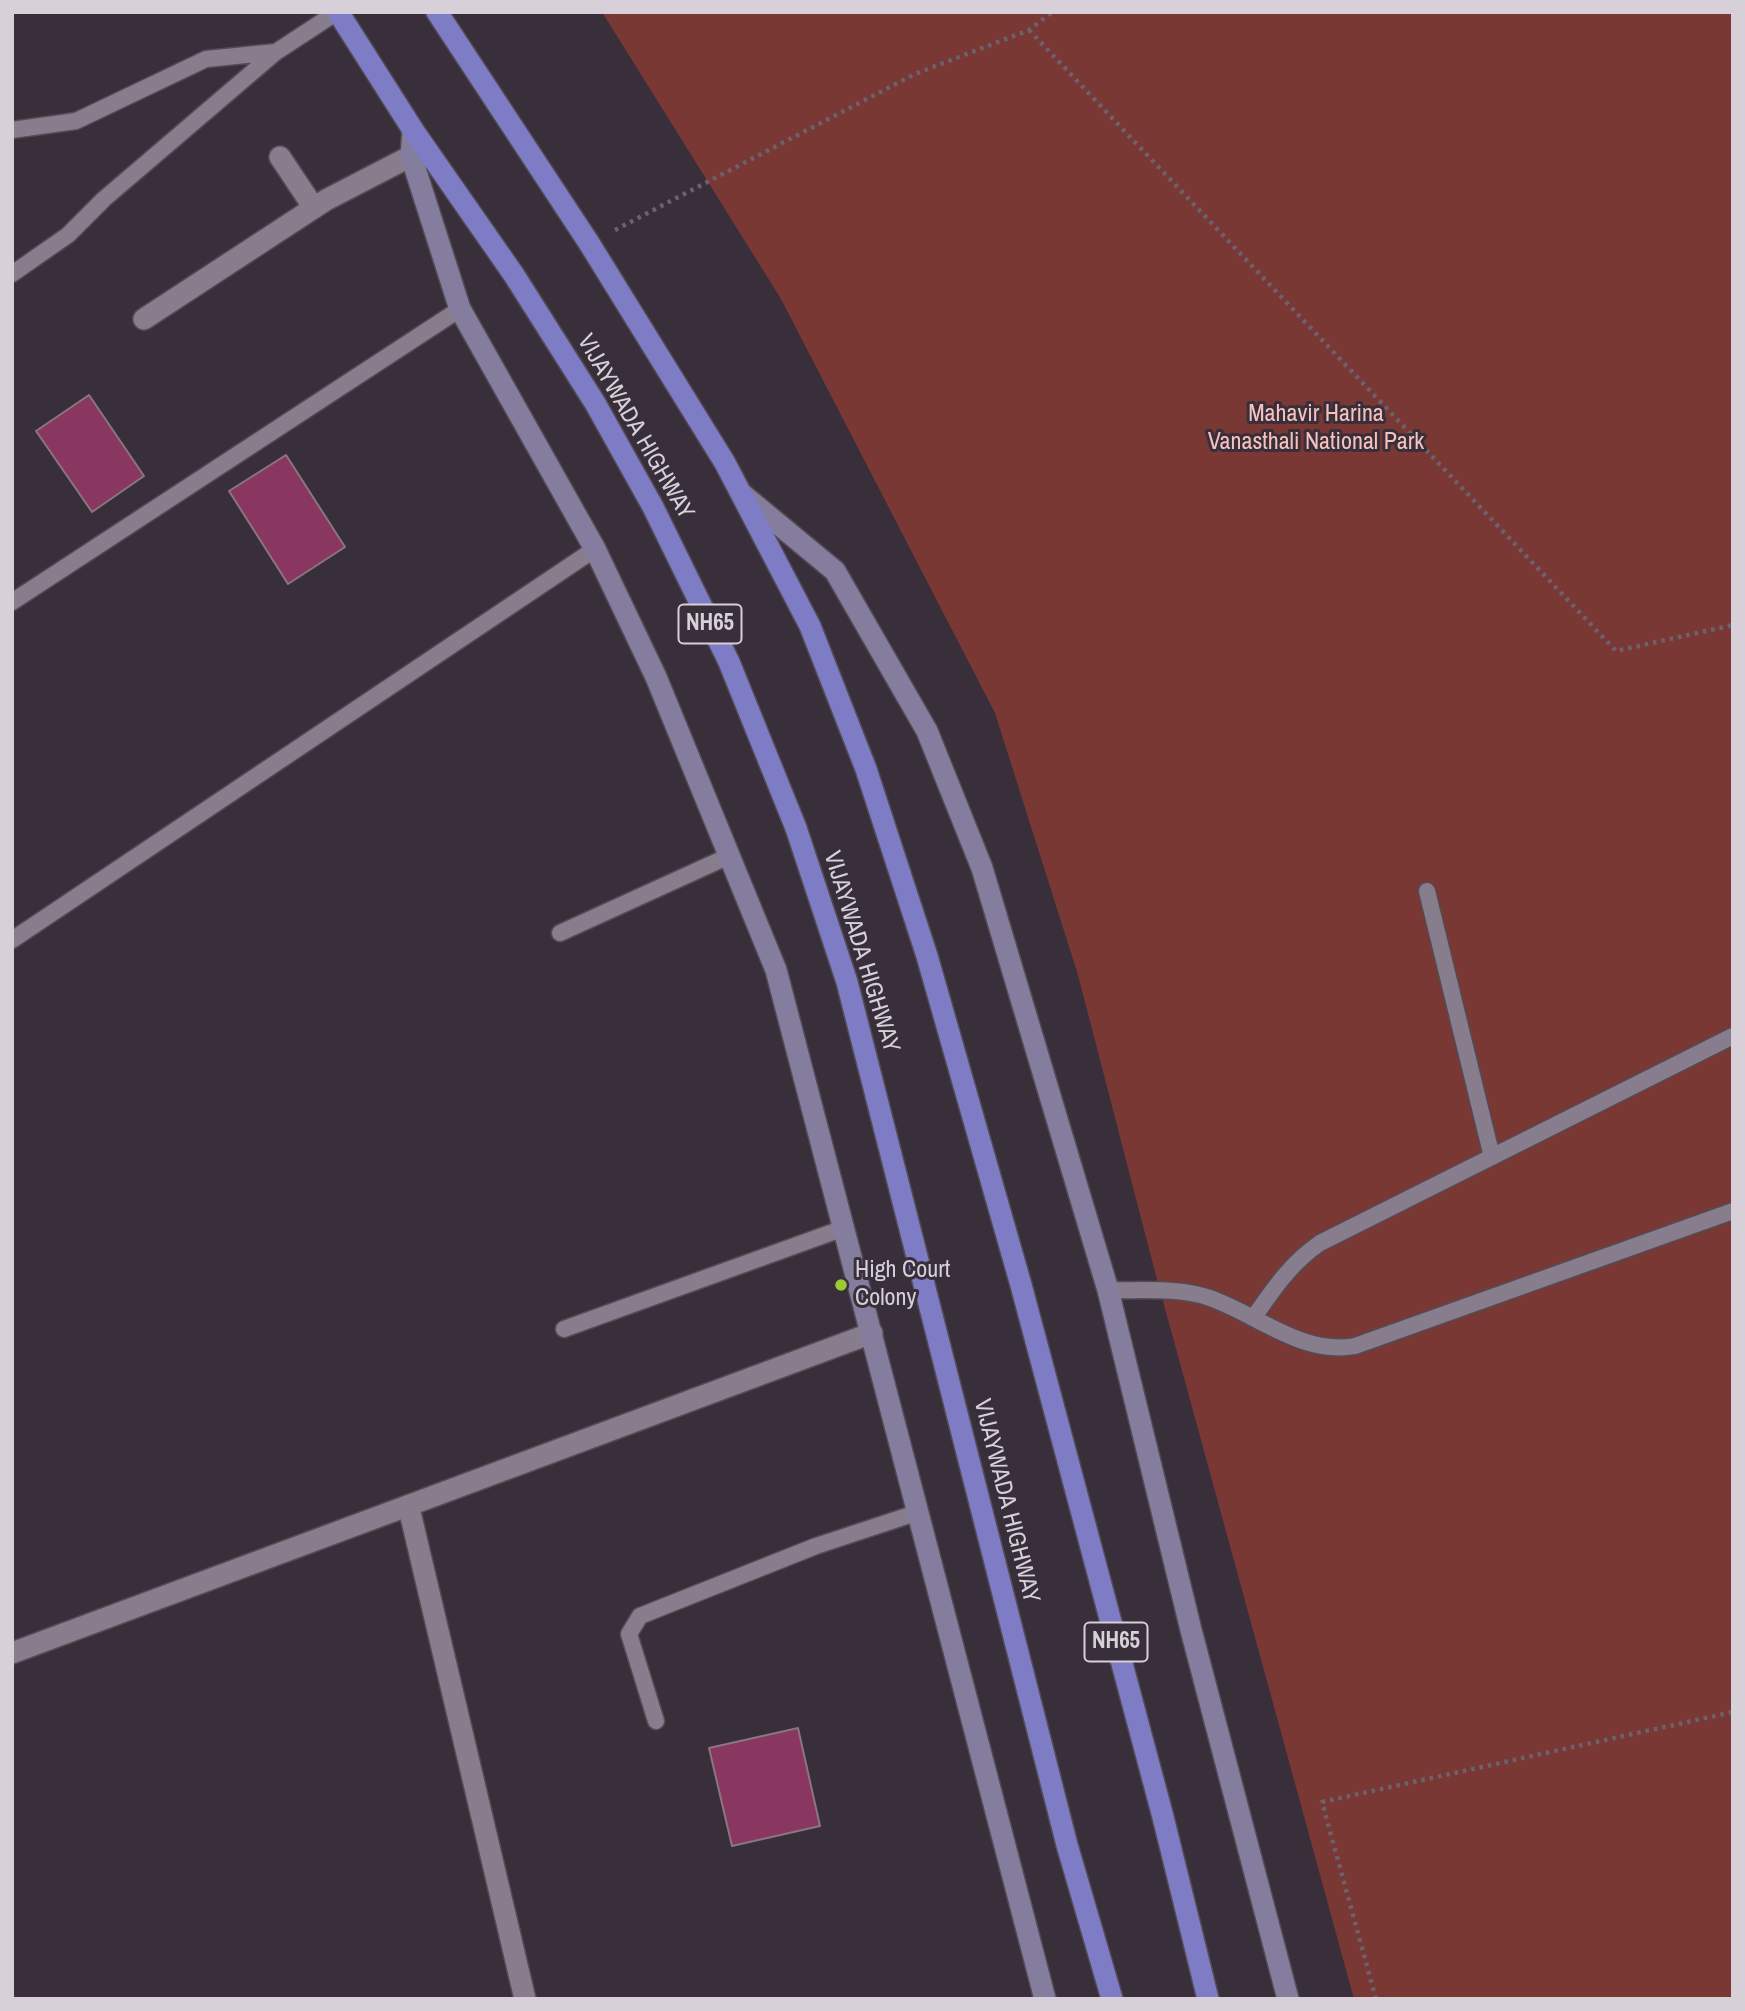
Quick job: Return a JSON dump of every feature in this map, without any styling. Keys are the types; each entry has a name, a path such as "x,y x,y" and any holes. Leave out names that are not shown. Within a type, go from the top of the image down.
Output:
{"highway":[{"name":"VIJAYWADA HIGHWAY","path":"338,12 413,130 514,275 602,414 653,507 729,662 796,828 847,982 1067,1845 1112,1999"},
{"name":"NH65","path":"437,12 589,243 740,493 810,626 866,769 927,956 1025,1299 1163,1817 1208,1999"}],"street":[{"path":"413,130 411,156 460,309 595,549 656,677 776,970 1045,1999"},
{"path":"144,319 314,208 411,156"},
{"path":"280,157 314,208"},
{"path":"740,493 835,571 927,731 982,868 1108,1290 1191,1630 1288,1999"},
{"path":"12,1653 409,1508 872,1334"},
{"path":"409,1508 525,1999"}],"lane":[{"path":"12,274 68,235 104,199 276,52 338,12"},
{"path":"12,130 76,121 206,59 276,52"},
{"path":"12,602 460,309"},
{"path":"12,940 595,549"},
{"path":"560,933 729,856"},
{"path":"1427,891 1492,1157"},
{"path":"1254,1317 1284,1273 1320,1243 1733,1036"},
{"path":"1108,1290 1208,1297 1315,1348 1336,1350 1355,1346 1733,1211"},
{"path":"565,1329 844,1228"},
{"path":"656,1721 629,1634 640,1616 816,1546 919,1512"}],"path":[{"path":"589,243 915,74 1029,30 1052,12"},
{"path":"1029,30 1616,651 1733,625"},
{"path":"1376,1999 1322,1802 1733,1712"}],"green space":[{"name":"Mahavir Harina Vanasthali National Park","path":"602,12 1733,12 1733,1999 1354,1999 1155,1272 1078,975 995,713 781,299"}],"building":[{"path":"89,395 144,476 92,512 36,431"},
{"path":"286,455 345,547 288,584 229,491"},
{"path":"798,1728 820,1826 732,1846 709,1748"}],"place":[{"name":"High Court Colony","path":"841,1285"}]}
